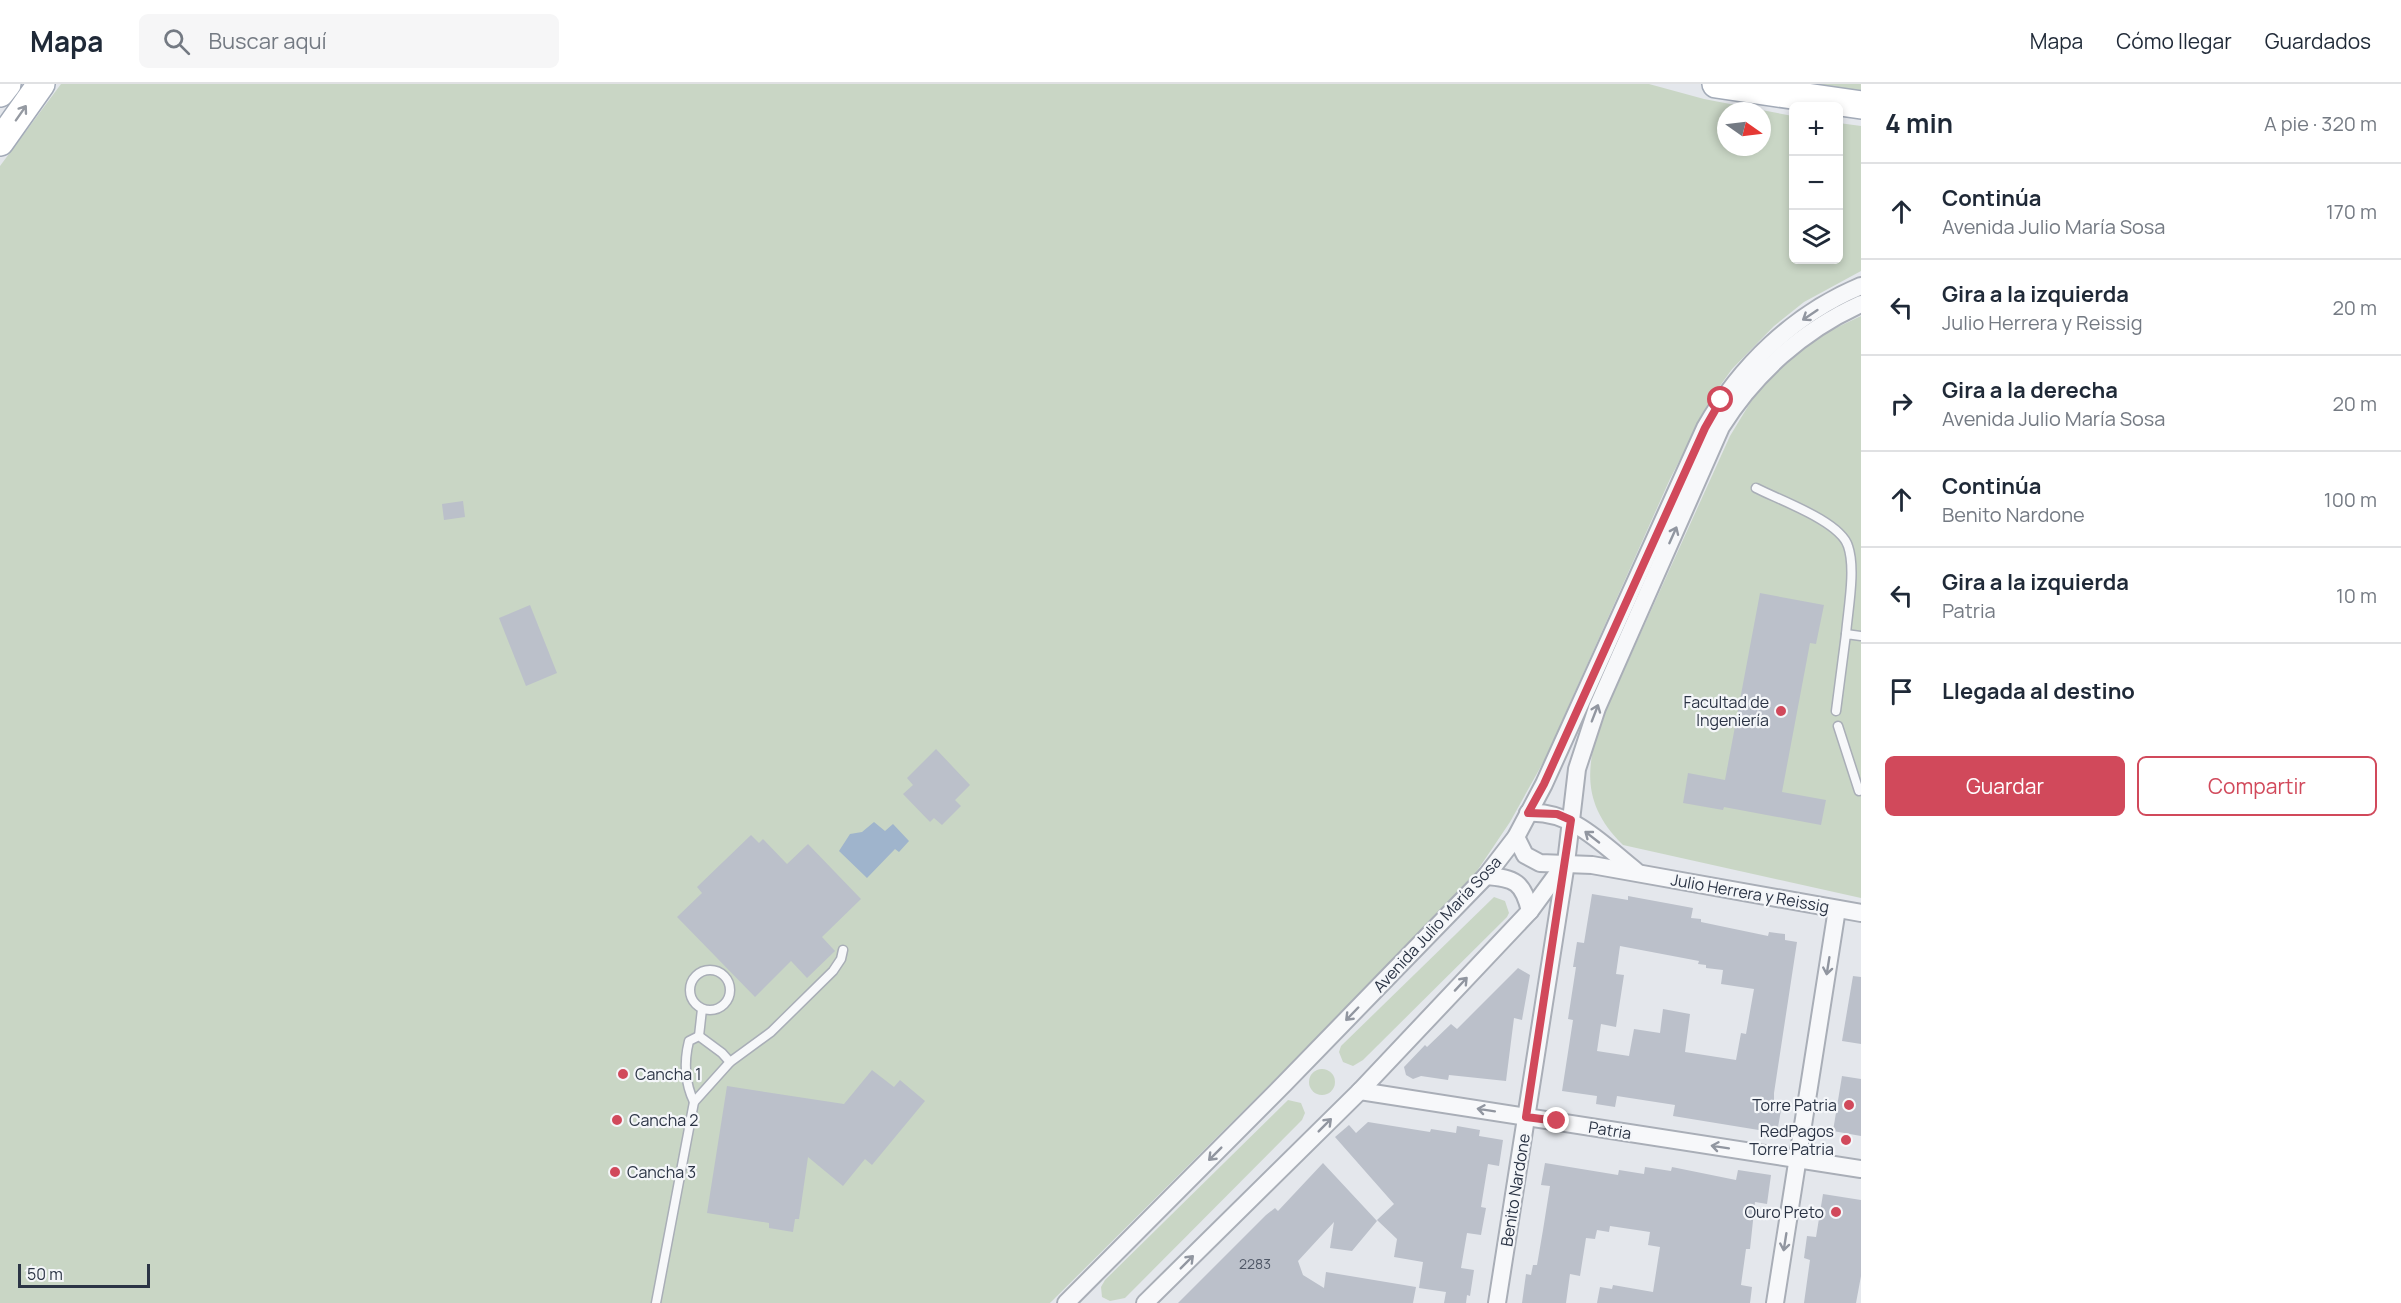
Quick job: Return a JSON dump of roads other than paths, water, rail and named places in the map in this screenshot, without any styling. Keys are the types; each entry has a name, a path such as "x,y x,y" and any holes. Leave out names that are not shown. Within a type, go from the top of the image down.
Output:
{"main road":[{"path":"0,93 7,84"},
{"path":"0,142 41,84"},
{"path":"1716,84 1861,105"}],"street":[{"name":"Avenida Julio María Sosa","path":"1066,1303 1486,876 1516,837 1544,784 1700,438 1721,400 1741,373 1777,340 1833,300 1861,286"},
{"path":"1145,1303 1360,1091 1530,911 1566,863 1577,769 1597,708 1721,427 1735,405 1760,375 1815,329 1861,304"},
{"name":"Julio Herrera y Reissig","path":"1528,813 1557,814 1571,820 1639,873"},
{"name":"Julio Herrera y Reissig","path":"1516,837 1520,848 1531,859 1540,863 1566,863 1639,873 1861,913"},
{"name":"Benito Nardone","path":"1497,1303 1566,863"},
{"path":"1486,876 1510,879 1518,884 1526,896 1530,911"},
{"path":"1775,1303 1837,909"},
{"name":"Patria","path":"1360,1091 1861,1169"}],"lane":[{"path":"1756,488 1832,525 1848,544 1851,558 1846,634 1836,711"},
{"path":"1846,634 1861,636"},
{"path":"1838,726 1859,791"},
{"path":"656,1303 694,1102 729,1062 771,1032 833,971 841,959 843,950"},
{"path":"699,1036 702,1009 690,994 692,982 701,972 714,970 729,983 730,997 726,1003 715,1010 702,1009"},
{"path":"699,1036 722,1053 729,1062"},
{"path":"694,1102 690,1093 685,1057 689,1041 699,1036"}],"water":[{"path":"874,822 885,831 893,824 909,841 899,852 895,849 867,878 839,851 850,834 862,832"}],"place":[{"name":"Facultad de Ingeniería","path":"1781,711"},
{"name":"Cancha 1","path":"623,1074"},
{"name":"Torre Patria","path":"1849,1105"},
{"name":"Cancha 2","path":"617,1120"},
{"name":"RedPagos Torre Patria","path":"1846,1140"},
{"name":"Cancha 3","path":"615,1172"},
{"name":"Ouro Preto","path":"1836,1212"}]}
